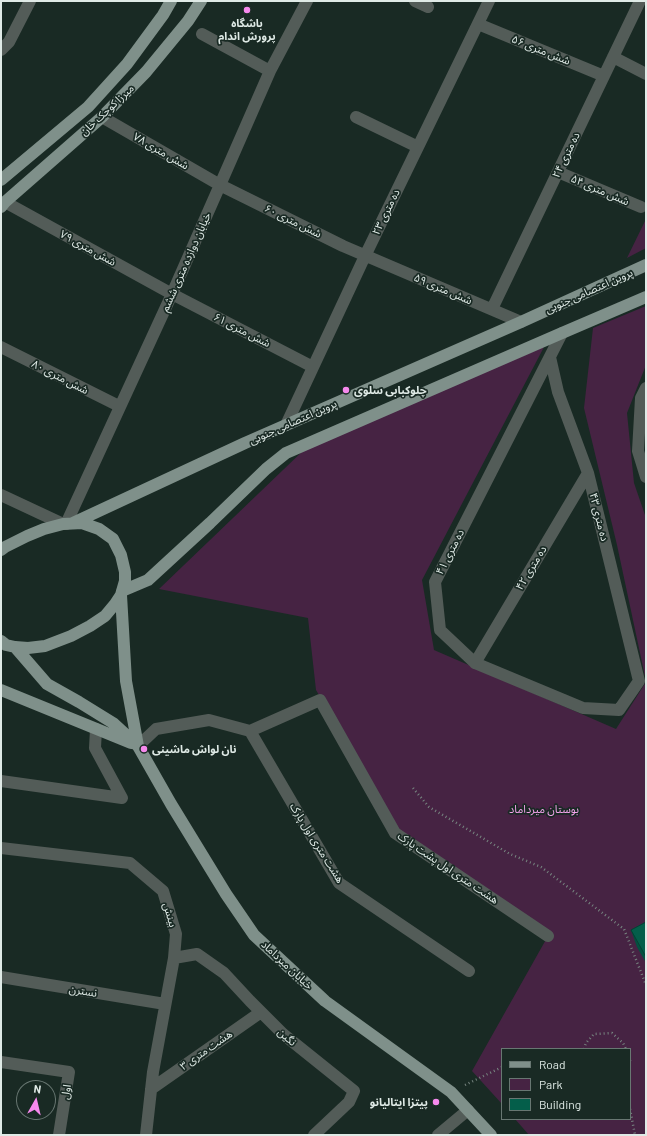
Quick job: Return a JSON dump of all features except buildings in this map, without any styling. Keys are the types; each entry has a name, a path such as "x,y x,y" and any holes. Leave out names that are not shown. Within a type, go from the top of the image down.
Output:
{"main road":[{"name":"میرزا کوچک خان","path":"1,180 88,107 128,64 163,15 171,1"},
{"name":"میرزا کوچک خان","path":"3,204 102,117 146,72 188,21 201,1"},
{"name":"پروین اعتصامی جنوبی","path":"2,548 32,533 67,524 245,443 522,322 646,265"},
{"path":"6,645 28,648 45,646 71,636 90,626 104,616 115,604 122,593 148,580 266,468 286,453 646,297"},
{"path":"67,524 82,523 99,529 113,539 121,555 125,572 125,581 122,593 126,681 130,710 138,746"},
{"path":"6,645 47,684 113,723 138,746"},
{"path":"1,690 138,746"},
{"name":"خیابان میرداماد","path":"138,746 171,804 226,894 254,935 325,1001 451,1092 491,1135"}],"street":[{"path":"1,50 9,42 30,1"},
{"name":"خیابان دوازده متری ششم","path":"67,524 119,406 172,294 270,70 307,1"},
{"path":"415,1 428,7"},
{"name":"ده متری ۲۳","path":"286,425 365,256 489,1"},
{"name":"ده متری ۲۴","path":"492,309 640,1"},
{"name":"شش متری ۵۶","path":"478,24 604,76"},
{"path":"202,34 270,70"},
{"path":"613,57 646,74"},
{"name":"شش متری ۷۸","path":"102,117 220,185"},
{"path":"356,117 418,147"},
{"name":"شش متری ۵۴","path":"558,172 641,207"},
{"name":"شش متری ۶۰","path":"220,185 365,256"},
{"name":"شش متری ۷۹","path":"3,204 172,294"},
{"name":"شش متری ۵۹","path":"365,256 522,322"},
{"name":"شش متری ۶۱","path":"172,294 313,367"},
{"name":"ده متری ۴۱","path":"562,333 435,582 440,630 475,663 583,708 619,710 639,681"},
{"name":"شش متری ۸۰","path":"1,347 119,406"},
{"name":"ده متری ۴۳","path":"550,356 558,392 588,473 639,681"},
{"path":"646,388 641,398 638,450 646,477"},
{"name":"ده متری ۴۲","path":"475,663 588,473"},
{"path":"1,495 67,524"},
{"name":"هشت متری اول پشت پارک","path":"250,731 320,700 395,833 548,936"},
{"path":"138,746 156,730 209,720 250,731"},
{"path":"1,780 122,798 96,748 96,729"},
{"name":"هشت متری اول پارک","path":"250,731 339,883 470,971"},
{"name":"بینش","path":"1,848 130,863 163,891 176,934 174,958 153,1072 146,1135"},
{"name":"نگین","path":"174,958 197,954 224,973 260,1012 283,1034 354,1091 349,1102 314,1135"},
{"name":"نسترن","path":"1,977 165,1004"},
{"name":"هشت متری ۳","path":"151,1089 260,1012"},
{"name":"اول","path":"1,1062 69,1072 59,1135"},
{"path":"438,1135 468,1110"}],"path":[{"path":"413,788 429,807 510,854 541,867 624,929 646,985"},
{"path":"584,1048 586,1043 594,1034 612,1033 623,1043 626,1048"},
{"path":"451,1092 501,1068"},
{"path":"631,1115 635,1135"}],"green space":[{"path":"646,219 646,248 627,258"},
{"path":"646,306 646,365 627,413 634,483 646,518 646,681 617,545 584,408 593,328"},
{"name":"بوستان میرداماد","path":"544,347 422,580 434,650 616,729 646,682 646,1135 529,1135 516,1120 631,1120 631,1048 501,1048 501,1103 472,1071 548,936 401,833 316,690 308,618 159,589 308,446"}],"place":[{"name":"باشگاه پرورش اندام","path":"247,10"},
{"name":"چلوکبابی سلوی","path":"346,390"},
{"name":"نان لواش ماشینی","path":"144,749"},
{"name":"پیتزا ایتالیانو","path":"436,1102"}]}
